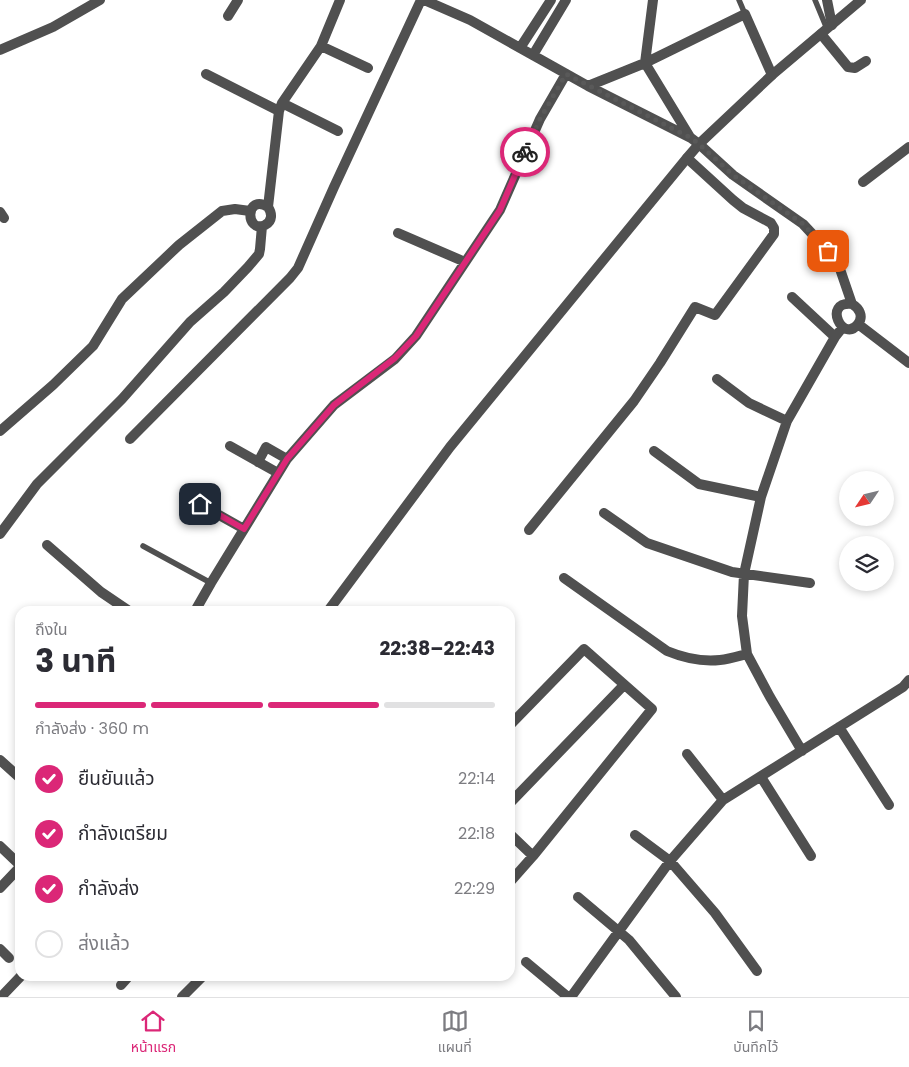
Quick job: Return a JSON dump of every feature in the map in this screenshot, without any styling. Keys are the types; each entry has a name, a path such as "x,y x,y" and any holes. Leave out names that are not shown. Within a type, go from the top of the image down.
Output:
{"street":[{"path":"0,50 53,27 100,0"},
{"path":"228,16 238,0"},
{"path":"268,207 258,204 252,208 250,218 252,221 262,226 268,223 271,217 268,207 280,107 321,46 340,0"},
{"path":"130,439 298,268 422,0 470,20 588,86 695,141 733,175 803,224 828,251 840,269 852,304 860,312 858,324 852,328 843,327 836,318 838,310 844,305 852,304"},
{"path":"520,48 550,0"},
{"path":"533,55 566,0"},
{"path":"653,0 645,62 695,141"},
{"path":"827,0 827,29 848,67 855,68 866,61"},
{"path":"332,606 450,447 687,158 695,141 861,0"},
{"path":"588,86 645,62 745,14 772,75"},
{"path":"321,46 368,68"},
{"path":"206,74 338,131"},
{"path":"198,606 287,459 334,405 395,358 416,336 500,210 540,119 566,74"},
{"path":"863,182 909,147"},
{"path":"529,530 634,401 696,307 715,315 774,234 774,228 771,223 743,208 687,158"},
{"path":"0,431 53,385 93,346 122,299 179,245 222,211 235,209 250,211"},
{"path":"0,534 37,484 122,399 190,322 248,268 259,254 262,226"},
{"path":"398,233 465,262"},
{"path":"792,297 835,337"},
{"path":"858,324 909,363"},
{"path":"802,751 747,654 742,616 744,574 761,497 787,421 835,337 843,327"},
{"path":"717,379 749,403 787,421"},
{"path":"230,446 278,473"},
{"path":"258,462 266,447 287,459"},
{"path":"654,451 699,484 761,497"},
{"path":"185,496 244,529"},
{"path":"604,513 647,543 732,572 810,583"},
{"path":"47,545 101,592 122,606"},
{"path":"564,578 667,651 683,657 703,660 721,660 747,654"},
{"path":"515,720 584,649 652,710 515,876"},
{"path":"526,962 570,997 620,932 670,861 723,800 904,687 909,680"},
{"path":"515,798 624,685"},
{"path":"839,727 889,805"},
{"path":"687,754 723,800"},
{"path":"0,760 15,774"},
{"path":"761,777 811,856"},
{"path":"636,835 670,861 715,912 758,971"},
{"path":"515,839 533,856"},
{"path":"0,846 15,861"},
{"path":"0,888 15,872"},
{"path":"578,897 630,940 676,997"},
{"path":"0,949 9,958"},
{"path":"2,997 16,981"},
{"path":"121,984 124,981"},
{"path":"182,997 198,981"}],"lane":[{"path":"739,0 745,14"},
{"path":"815,0 827,29"},
{"path":"143,546 211,583"}],"way so far":[{"path":"525,152 540,119 566,74 691,138 733,175 803,224 828,251"}],"route":[{"path":"200,504 244,529 287,459 334,405 395,358 416,336 500,210 525,152"}]}
